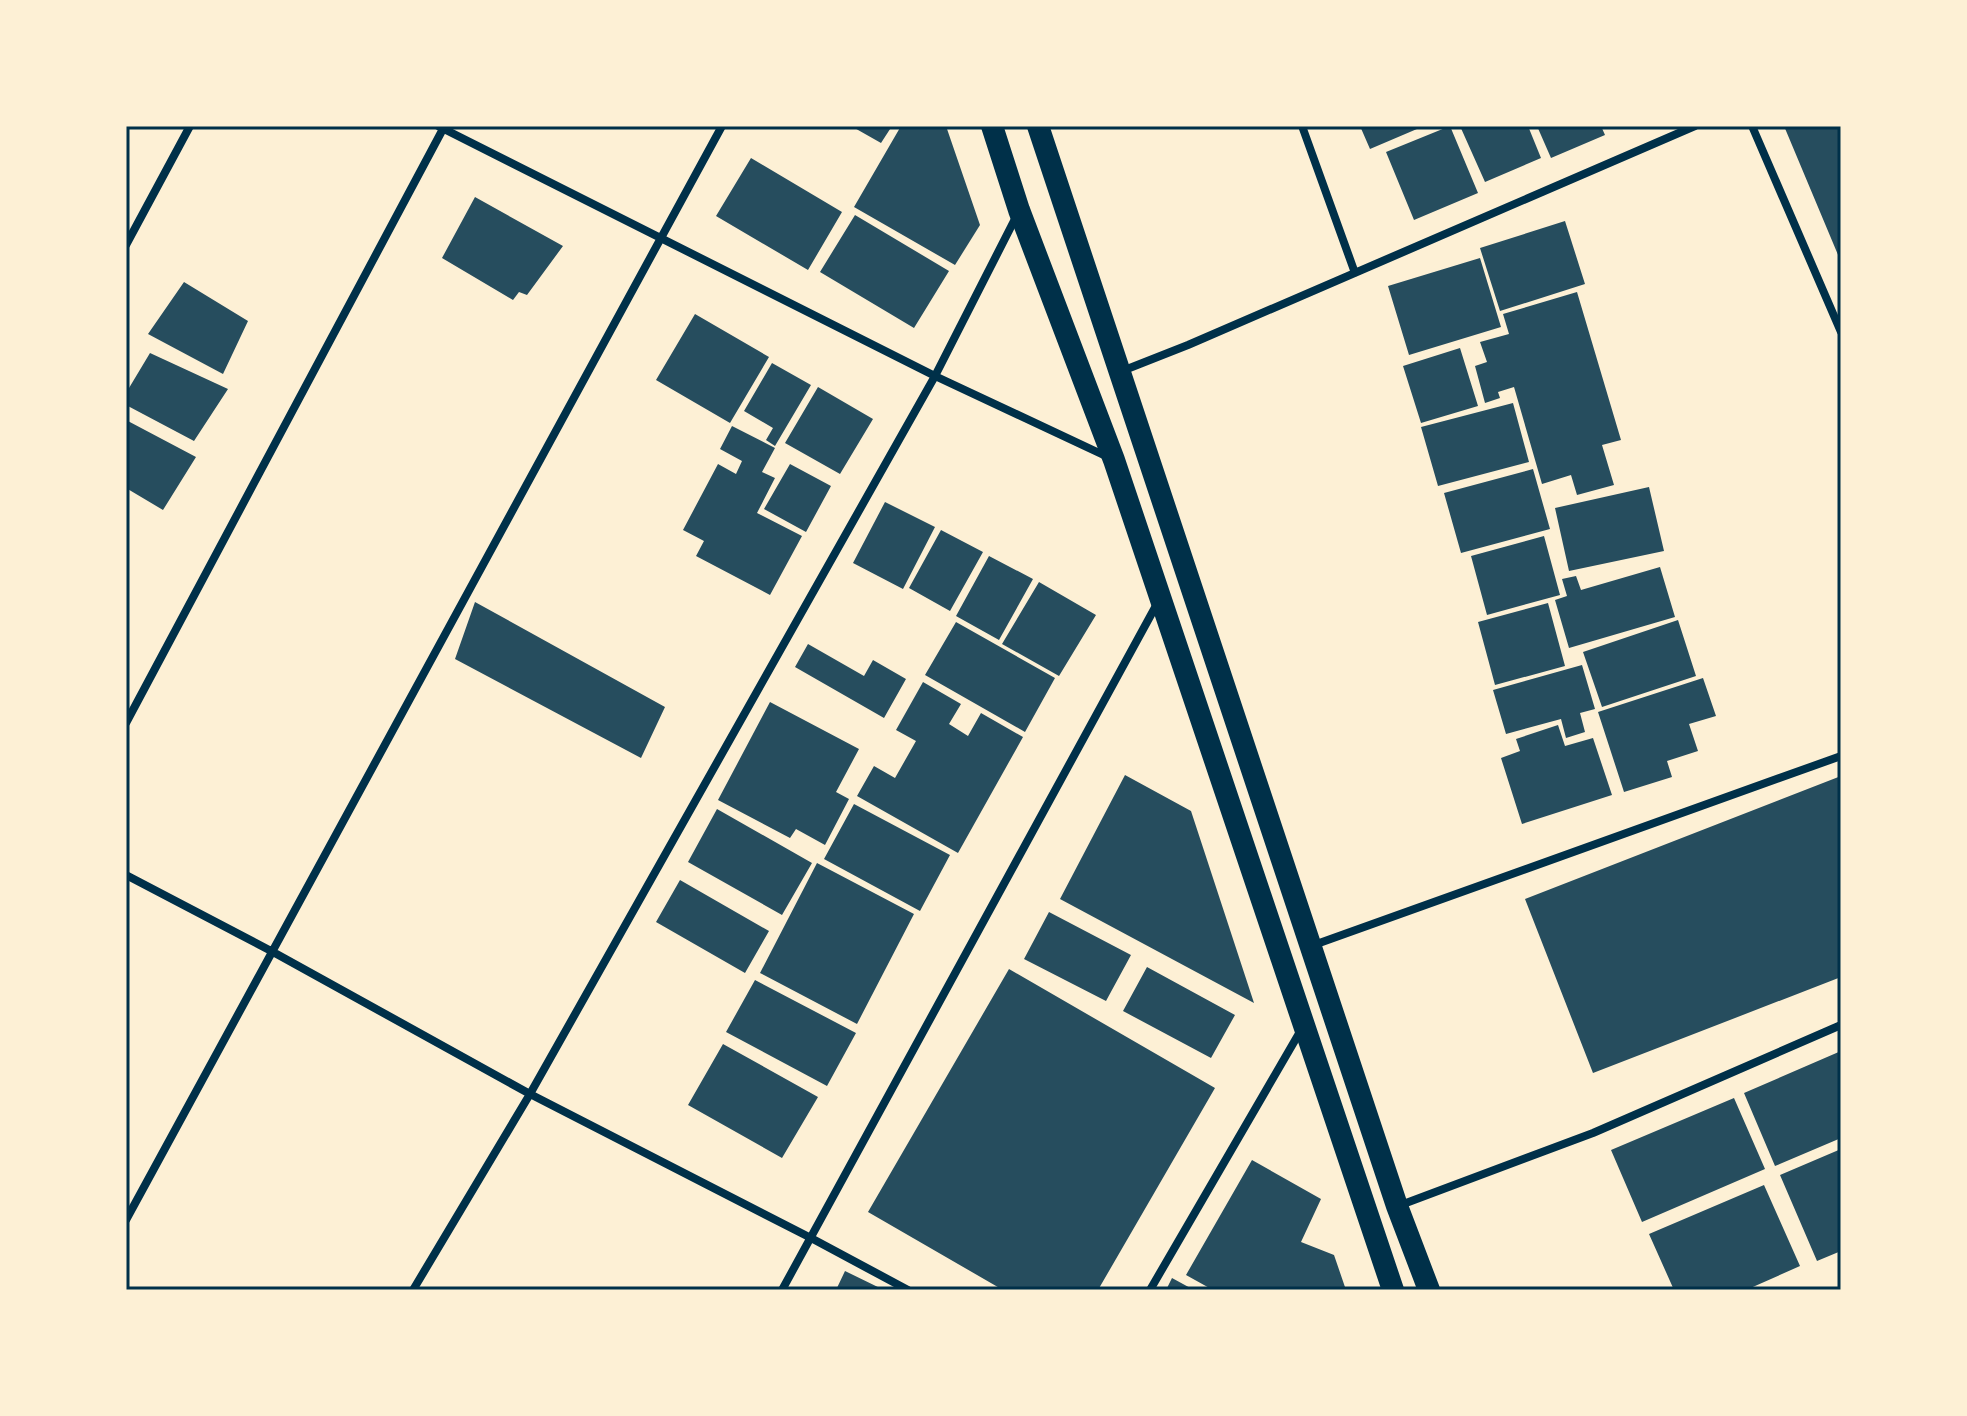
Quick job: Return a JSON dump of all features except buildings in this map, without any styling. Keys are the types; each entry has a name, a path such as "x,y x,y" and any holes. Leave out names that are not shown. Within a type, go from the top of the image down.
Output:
{"highway":[{"path":"992,126 1019,210 1114,460 1393,1290"},
{"path":"1038,126 1397,1206 1429,1290"}],"street":[{"path":"126,245 190,126"},
{"path":"126,1220 722,126"},
{"path":"1302,126 1355,273"},
{"path":"1121,372 1695,126"},
{"path":"1752,126 1841,332"},
{"path":"126,723 442,127 935,376 1114,460"},
{"path":"413,1290 530,1094 935,376 1019,210"},
{"path":"782,1290 1160,598"},
{"path":"1311,947 1841,756"},
{"path":"126,875 530,1094 908,1290"},
{"path":"1397,1206 1593,1133 1841,1025"},
{"path":"1150,1290 1303,1026"}]}
